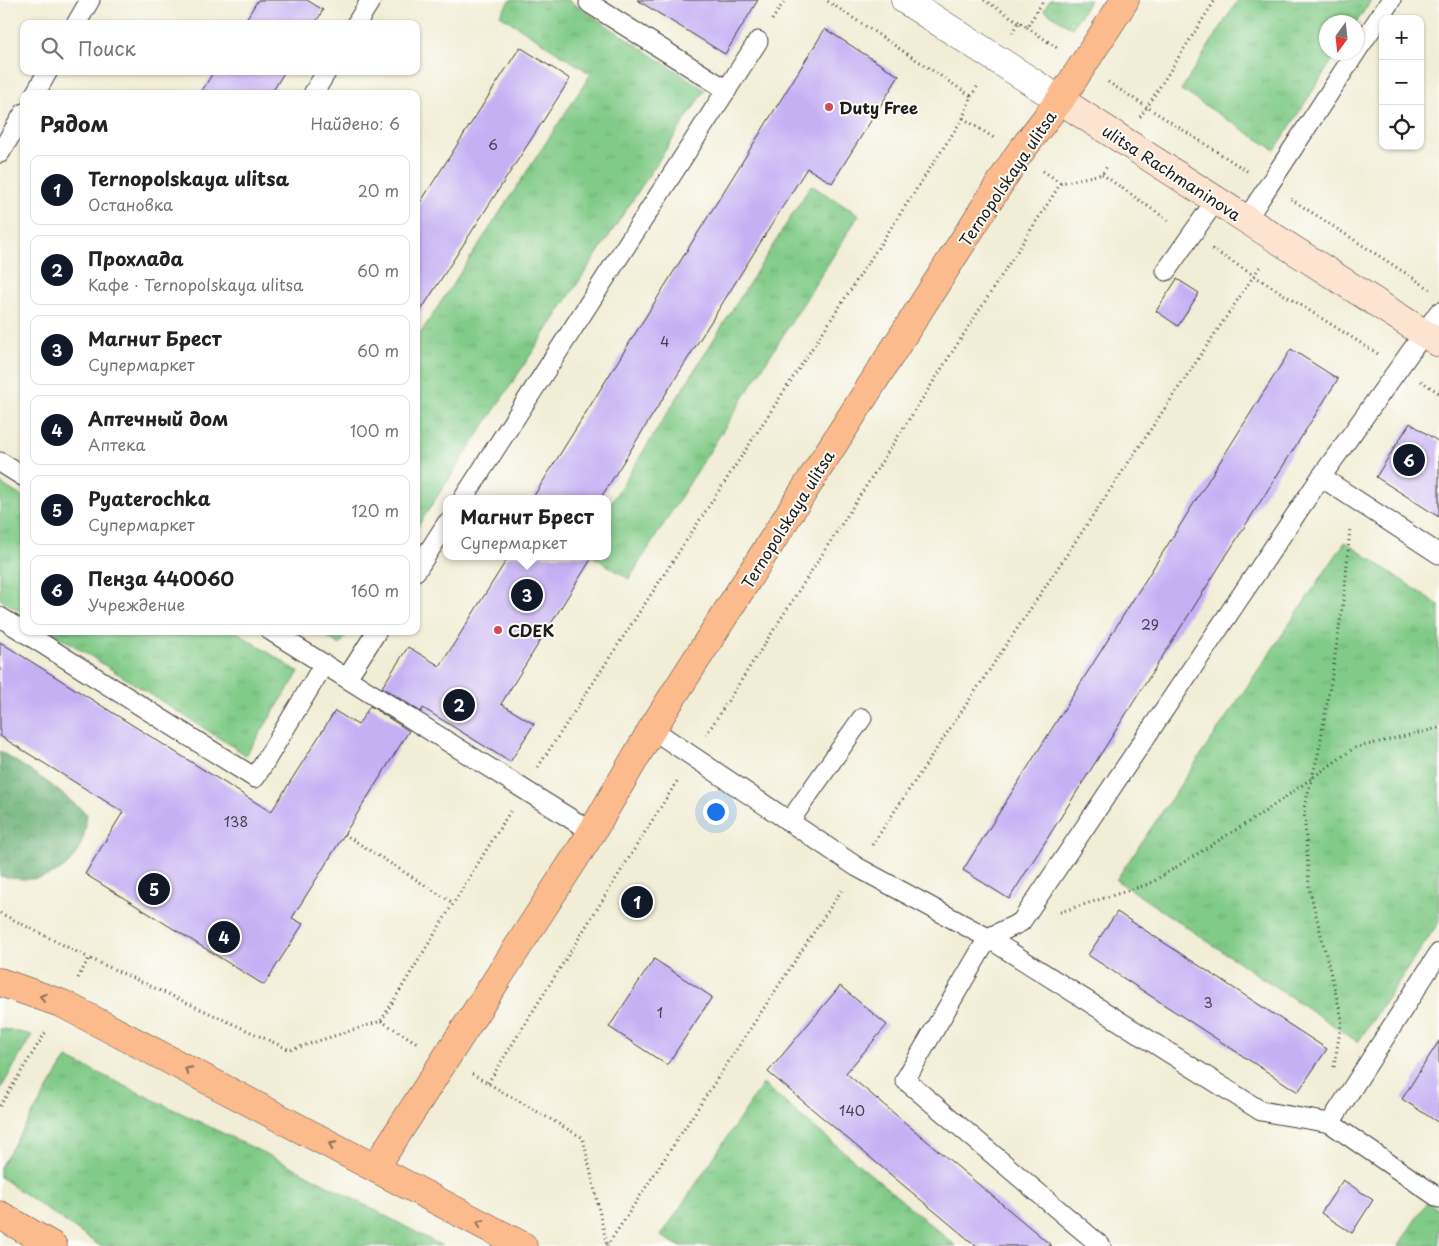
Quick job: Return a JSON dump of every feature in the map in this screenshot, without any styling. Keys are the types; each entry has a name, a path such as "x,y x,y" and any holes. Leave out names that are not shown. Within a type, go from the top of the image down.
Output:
{"main road":[{"name":"Ternopolskaya ulitsa","path":"375,1168 592,832 652,729 1018,155 1060,100 1125,0"},
{"name":"ulitsa Rachmaninova","path":"1060,100 1246,220 1434,330"},
{"path":"0,982 63,1004 523,1246"},
{"path":"0,1215 53,1246"}],"street":[{"name":"ulitsa Rachmaninova","path":"905,0 1060,100"}],"lane":[{"path":"78,20 90,0"},
{"path":"358,20 371,0"},
{"path":"1364,40 1391,0"},
{"path":"588,1 727,90"},
{"path":"466,495 758,41"},
{"path":"1246,220 1351,60"},
{"path":"37,90 46,75"},
{"path":"315,90 325,75"},
{"path":"0,153 20,120"},
{"path":"1166,271 1216,200"},
{"path":"1100,1246 905,1080 988,938 1021,922 1321,477 1400,368 1434,330"},
{"path":"0,462 20,474"},
{"path":"1321,477 1439,554"},
{"path":"420,565 443,529"},
{"path":"0,617 20,630"},
{"path":"29,635 255,778 324,664"},
{"path":"277,635 525,788 592,832"},
{"path":"347,678 374,635"},
{"path":"789,822 862,718"},
{"path":"652,729 856,867 988,938 1261,1111 1330,1123 1439,1198"},
{"path":"1330,1123 1439,954"}],"path":[{"path":"0,913 89,958 290,1050 381,1021 525,788 963,118 971,96 826,0"},
{"path":"984,0 1019,22"},
{"path":"488,1083 693,756 1061,183 1102,174 1215,0"},
{"path":"1027,27 1147,107"},
{"path":"1102,174 1191,236 1439,392"},
{"path":"607,1246 856,867 1254,274 1279,240"},
{"path":"1342,1104 1333,1065 1342,1019 1309,887 1304,808 1318,755 1344,597 1353,498"},
{"path":"1021,922 1089,904 1149,884 1266,811 1354,748 1439,728"},
{"path":"344,834 453,903"},
{"path":"0,1106 89,958"},
{"path":"381,1021 583,1138 607,1246"}],"green space":[{"path":"510,0 568,0 705,90 420,523 420,334 591,74 500,15"},
{"path":"1050,0 1090,0 1072,28 1044,10"},
{"path":"1238,0 1371,0 1361,15 1319,15 1319,60 1333,60 1275,150 1181,90"},
{"path":"811,185 859,215 629,579 598,560 611,560 611,503"},
{"path":"0,483 20,496 20,612 0,599"},
{"path":"1345,542 1439,605 1439,922 1358,1042 1116,880"},
{"path":"57,635 241,635 299,672 246,755"},
{"path":"324,635 346,635 340,645"},
{"path":"0,751 49,783 87,814 84,833 79,848 72,860 62,869 49,875 35,879 0,876"},
{"path":"0,1028 32,1035 0,1090"},
{"path":"67,1058 301,1171 442,1246 100,1246 0,1177 0,1167"},
{"path":"763,1084 956,1246 679,1246 661,1236"},
{"path":"1427,1202 1439,1211 1439,1246 1398,1246"}],"building":[{"path":"258,0 307,0 323,10 317,20 246,20"},
{"path":"637,0 758,0 725,54"},
{"path":"825,29 899,76 832,183 807,168 603,495 534,495"},
{"path":"520,47 570,79 420,312 420,203"},
{"path":"212,75 283,75 273,90 202,90"},
{"path":"1177,279 1199,293 1178,326 1156,311"},
{"path":"1291,349 1338,379 1009,899 963,870"},
{"path":"1410,423 1439,442 1439,517 1376,477"},
{"path":"506,560 591,560 501,704 534,724 510,762 423,708 421,712 382,687 408,647 440,666"},
{"path":"0,642 271,812 335,711 358,725 370,706 409,731 292,918 303,924 264,985 85,874 123,812 0,736"},
{"path":"1117,912 1327,1049 1298,1092 1088,955"},
{"path":"654,959 712,997 667,1065 609,1027"},
{"path":"840,986 887,1025 846,1073 1052,1246 976,1246 768,1072"},
{"path":"1439,1041 1439,1123 1402,1099"},
{"path":"1343,1180 1373,1200 1352,1233 1321,1213"}],"place":[{"name":"Duty Free","path":"829,107"},
{"name":"Пенза 440060","path":"1409,460"},
{"name":"Магнит Брест","path":"527,595"},
{"name":"CDEK","path":"498,630"},
{"name":"Прохлада","path":"459,705"},
{"name":"Pyaterochka","path":"154,889"},
{"name":"Ternopolskaya ulitsa","path":"637,902"},
{"name":"Аптечный дом","path":"224,937"}]}
